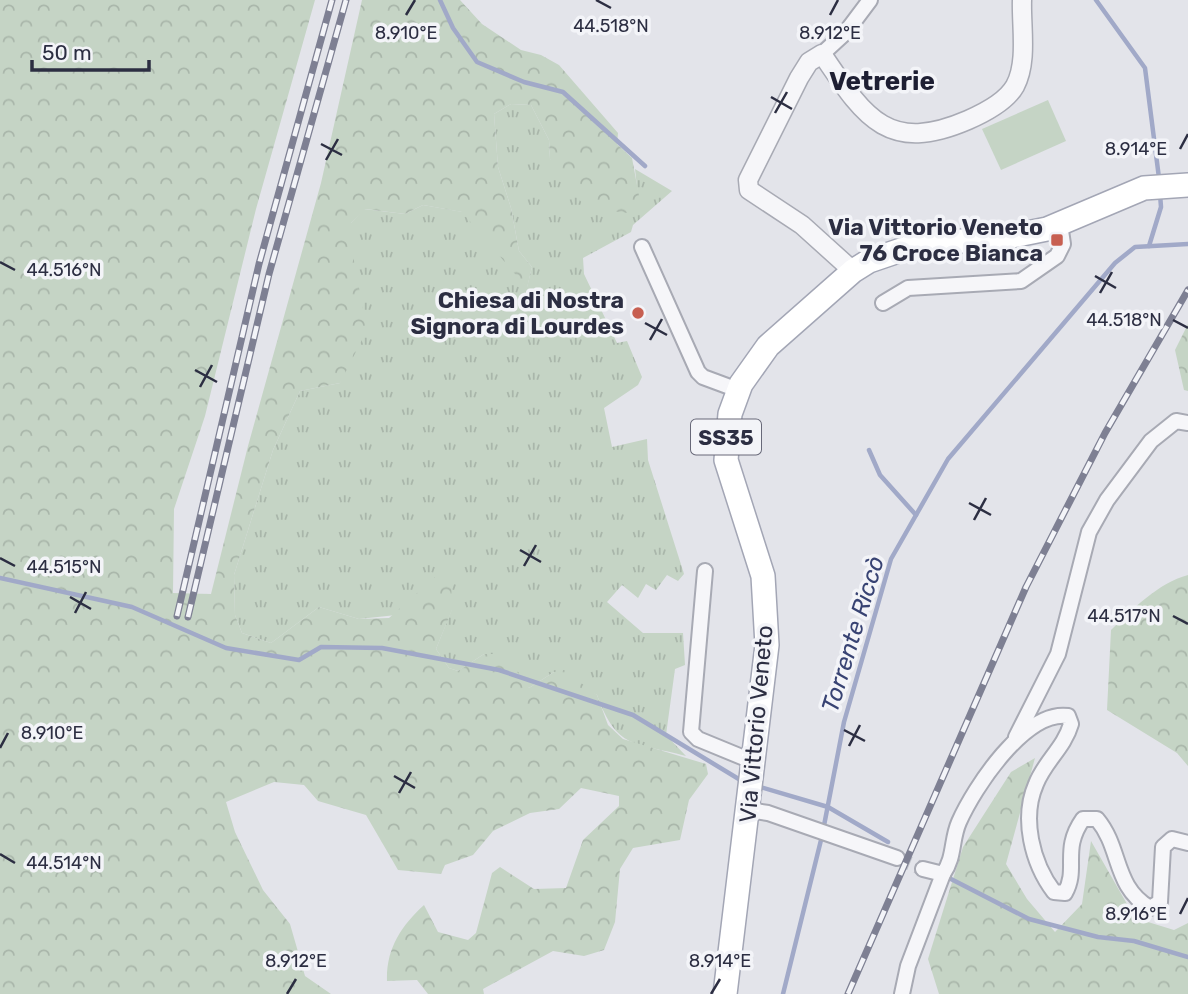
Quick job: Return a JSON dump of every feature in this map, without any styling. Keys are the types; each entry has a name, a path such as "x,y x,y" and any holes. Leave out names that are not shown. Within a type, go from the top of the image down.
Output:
{"main road":[{"name":"Via Vittorio Veneto","path":"725,994 759,812 754,762 767,622 763,576 726,460 730,414 738,390 768,346 853,271 892,252 913,246 1012,236 1060,224 1144,188 1188,185"}],"street":[{"path":"853,271 802,225 749,190 748,180 809,62 846,32 870,0"},
{"path":"822,54 857,103 874,121 898,132 926,134 982,114 1005,98 1015,86 1020,71 1022,0"},
{"path":"883,303 908,288 1021,281 1057,256 1063,244 1060,224"},
{"path":"642,247 698,372 703,377 738,390"},
{"path":"902,994 908,966 943,874 951,862 958,823 1014,740 1058,654 1089,532 1107,500 1151,441 1176,421 1188,423"},
{"path":"705,571 691,732 698,739 754,762"},
{"path":"1014,740 1040,722 1057,715 1068,716 1071,724 1066,741 1036,783 1027,816 1045,880 1054,892 1065,893 1070,885 1071,835 1083,819 1097,819 1108,833 1122,881 1141,903 1150,908 1160,902 1163,847 1172,839 1188,843"},
{"path":"759,812 897,858"},
{"path":"923,869 943,874"}],"green space":[{"path":"0,0 315,0 256,209 205,416 174,509 173,593 211,594 248,446 321,183 362,0 460,0 482,24 521,50 541,55 559,65 618,133 617,144 632,158 639,196 628,213 588,208 573,194 550,159 549,140 531,105 511,104 494,114 498,167 511,208 519,251 532,267 527,288 462,212 423,205 405,214 365,209 351,223 351,245 367,330 340,383 300,391 273,450 234,575 235,615 242,633 271,643 319,607 359,619 389,618 443,570 451,578 452,610 436,649 449,668 458,671 484,654 504,654 529,688 554,672 564,670 597,695 608,725 623,739 706,764 708,774 689,800 680,840 633,848 620,869 615,922 604,950 584,956 553,951 483,989 484,994 428,994 417,980 387,981 389,959 396,939 408,921 424,905 438,932 468,940 476,933 492,873 500,867 534,889 566,888 583,840 619,806 619,796 581,788 559,809 530,813 493,831 473,855 445,865 441,874 398,870 366,815 318,801 304,785 274,782 226,802 235,832 263,890 290,924 305,976 331,994 0,994"},
{"path":"1048,100 1066,141 1001,170 982,129"},
{"path":"511,104 531,105 549,140 550,159 638,196 635,169 672,191 633,225 631,232 583,258 584,274 617,343 627,341 642,377 638,385 604,408 612,447 647,439 648,460 684,574 678,581 667,575 656,590 646,584 638,598 622,585 607,602 643,633 683,633 685,665 675,669 666,735 686,756 640,745 620,735 604,713 597,695 554,672 529,688 484,654 458,671 449,668 436,649 452,609 359,619 319,607 271,643 242,633 235,615 234,575 273,450 300,391 340,383 351,223 364,209 405,214 423,205 463,212 527,287 532,267 519,251 511,208 498,167 494,114"},
{"path":"1188,324 1188,391 1184,390 1175,350"},
{"path":"1188,575 1188,766 1177,753 1107,710 1111,630 1156,590"},
{"path":"1035,758 1006,864 1027,899 1055,932 1082,904 1091,841 1135,918 1174,930 1188,923 1188,994 939,994 928,959 963,847 1011,772"}],"waterway":[{"path":"440,0 453,28 477,62 524,82 563,92 645,166"},
{"path":"1096,0 1145,68 1159,178"},
{"path":"1149,246 1161,207 1160,194"},
{"name":"Torrente Riccò","path":"783,994 822,836 844,722 891,559 948,459 1115,263 1135,247 1188,244"},
{"path":"869,450 880,475 916,515"},
{"path":"0,578 132,607 226,648 299,660 321,647 382,648 499,670 633,715 742,781"},
{"name":"Torrente Riccò","path":"757,786 828,807 888,842"},
{"path":"949,878 1029,919 1098,937 1134,941 1188,957"}],"tunnel":[{"path":"897,858 923,869"}],"railway":[{"path":"177,616 259,264 332,0"},
{"path":"188,617 269,274 346,0"},
{"path":"848,994 1026,587 1105,433 1188,290"}],"place":[{"name":"Via Vittorio Veneto 76 Croce Bianca","path":"1057,240"},
{"name":"Chiesa di Nostra Signora di Lourdes","path":"638,313"}],"district":[{"name":"Vetrerie","path":"882,81"}]}
